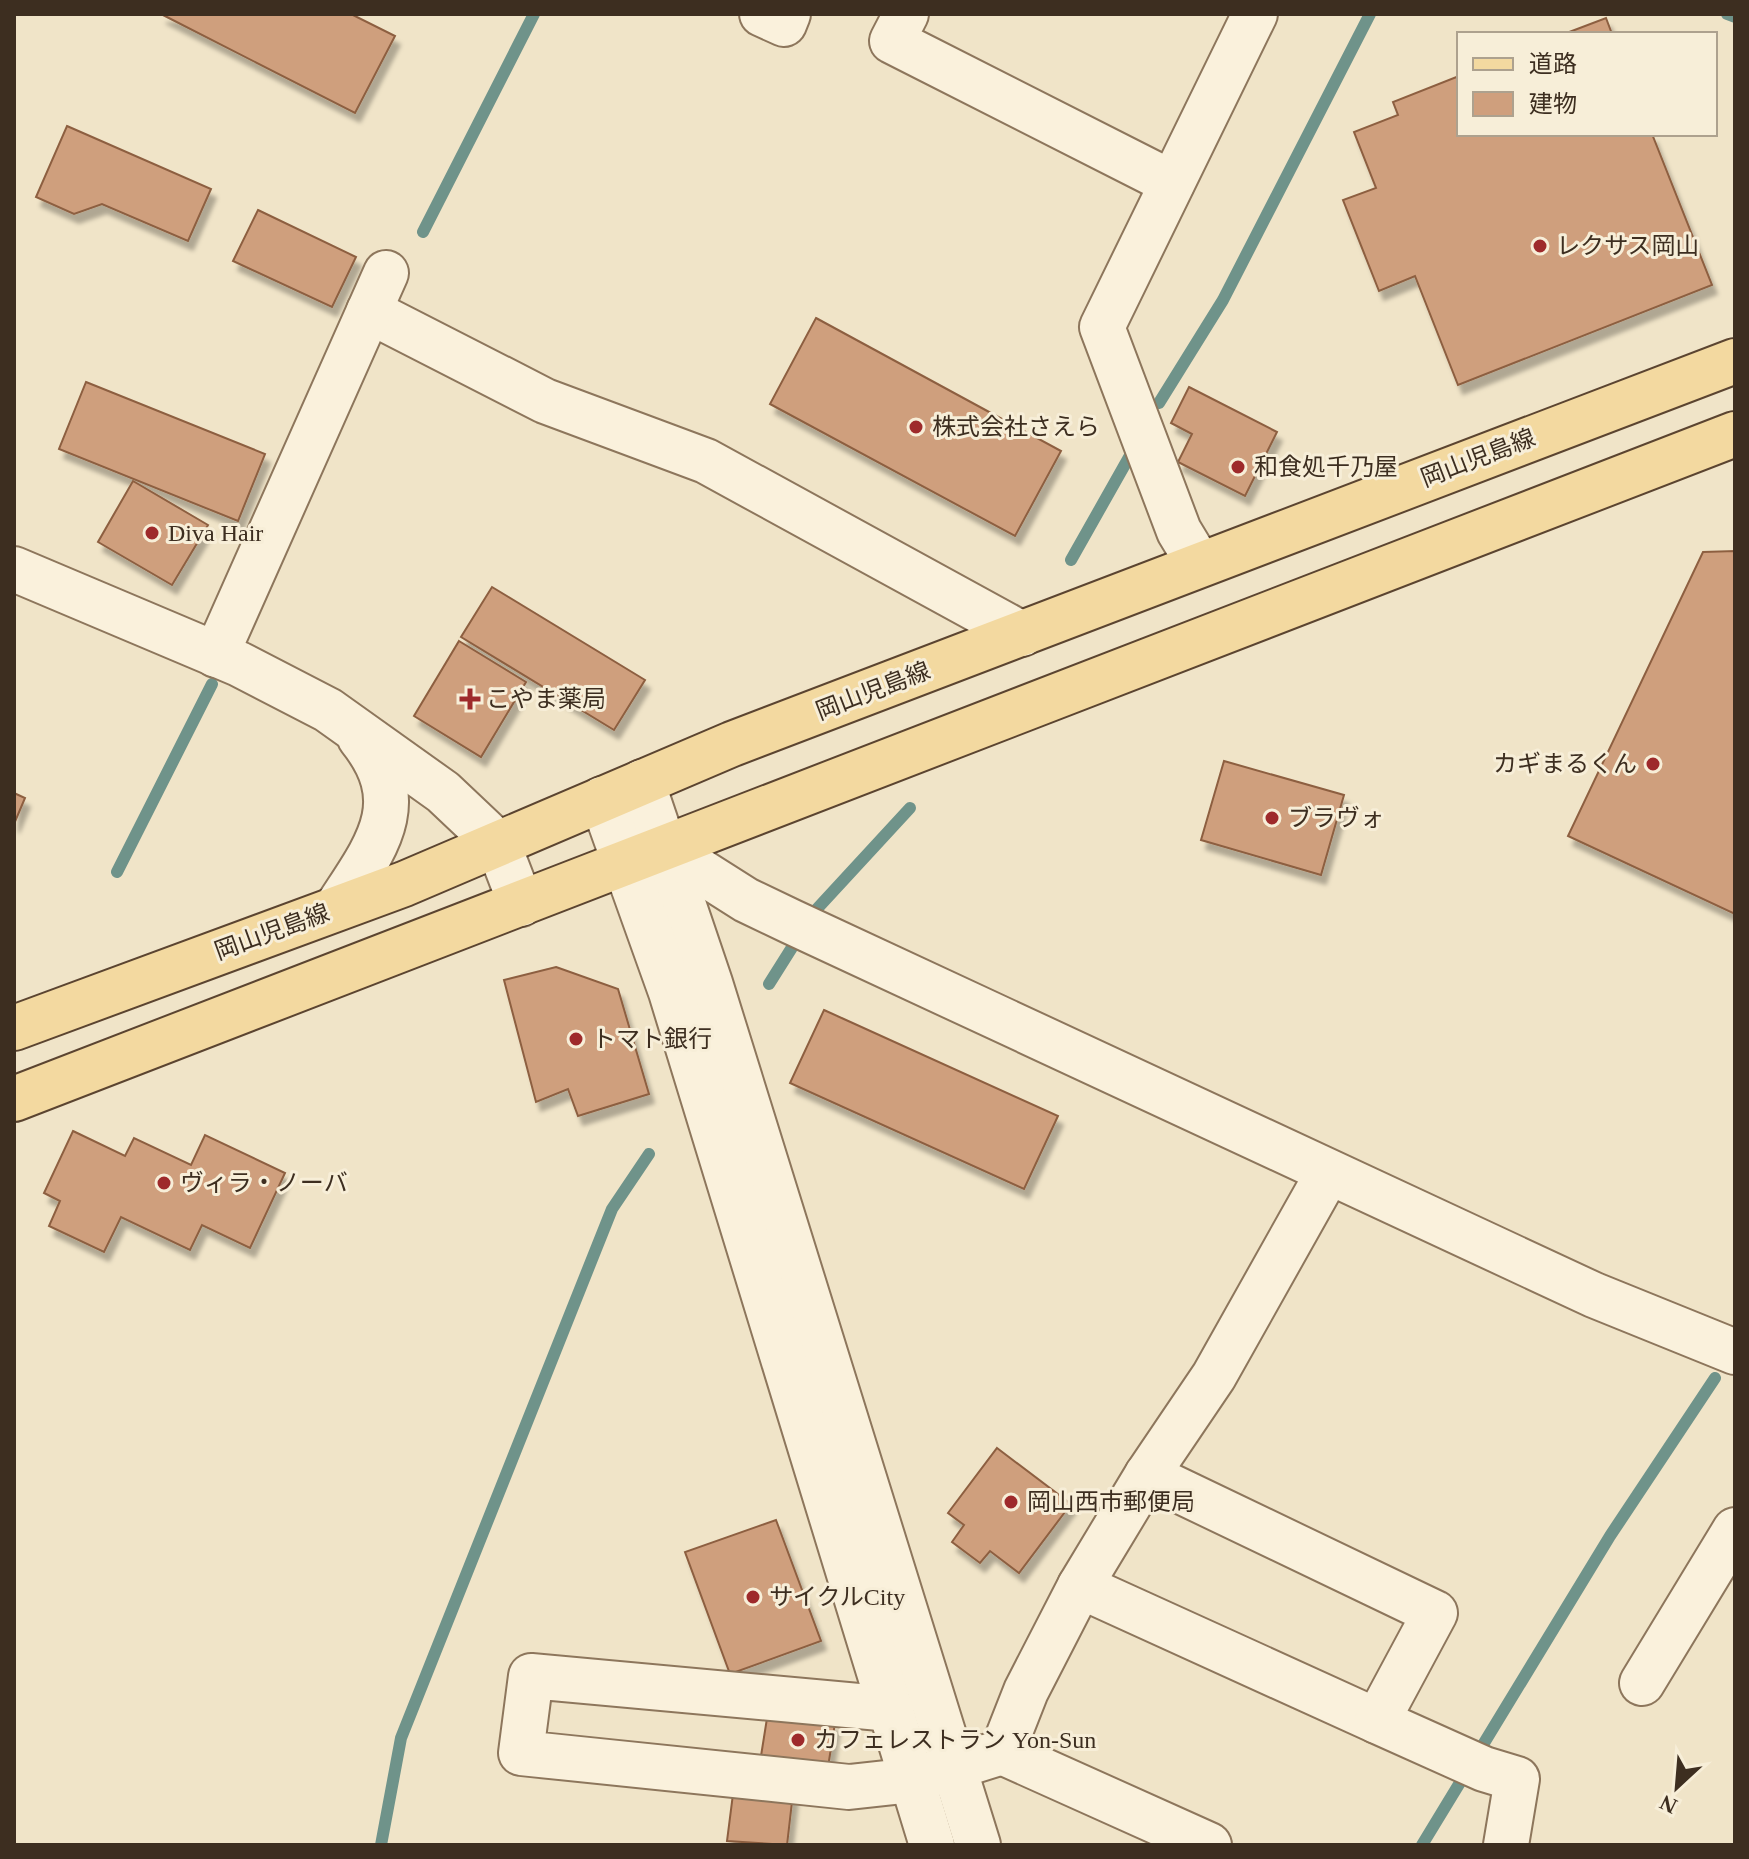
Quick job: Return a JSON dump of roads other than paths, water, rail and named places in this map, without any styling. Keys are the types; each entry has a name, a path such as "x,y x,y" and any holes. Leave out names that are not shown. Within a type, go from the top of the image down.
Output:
{"main road":[{"name":"岡山児島線","path":"14,1028 498,844 642,782 1199,564 1735,361"},
{"path":"14,1099 1735,434"}],"street":[{"path":"762,14 784,24 788,14"},
{"path":"906,14 892,41 1172,183"},
{"path":"1199,564 1179,531 1102,327 1255,14"},
{"path":"216,655 378,292 545,401 706,461 1022,634"},
{"path":"14,569 216,655 328,710 443,792 498,844 521,904"},
{"path":"337,907 379,840 388,804 386,782 369,750 349,725"},
{"path":"642,782 644,856 680,1022 932,1845"},
{"path":"602,799 644,856 703,960 978,1845"},
{"path":"644,856 746,900 1594,1295 1729,1337"},
{"path":"1002,1752 1026,1691 1080,1586 1147,1475 1214,1376 1328,1173"},
{"path":"1147,1475 1435,1613 1377,1721"},
{"path":"1642,1683 1735,1530"},
{"path":"1080,1586 1473,1764 1517,1779 1506,1845"},
{"path":"891,1709 531,1676 521,1753 849,1787 913,1780 1002,1752 1209,1845"}],"waterway":[{"path":"423,232 534,14"},
{"path":"1159,403 1223,300 1370,14"},
{"path":"1727,14 1735,17"},
{"path":"1071,560 1132,452"},
{"path":"117,872 212,684"},
{"path":"769,984 815,911 910,808"},
{"path":"381,1845 401,1738 612,1209 649,1154"},
{"path":"1422,1845 1610,1536 1715,1378"}],"place":[{"name":"レクサス岡山","path":"1540,246"},
{"name":"株式会社さえら","path":"916,427"},
{"name":"和食処千乃屋","path":"1238,467"},
{"name":"Diva Hair","path":"152,533"},
{"name":"こやま薬局","path":"470,699"},
{"name":"カギまるくん","path":"1653,764"},
{"name":"ブラヴォ","path":"1272,818"},
{"name":"トマト銀行","path":"576,1039"},
{"name":"ヴィラ・ノーバ","path":"164,1183"},
{"name":"岡山西市郵便局","path":"1011,1502"},
{"name":"サイクルCity","path":"753,1597"},
{"name":"カフェレストラン Yon-Sun","path":"798,1740"}]}
